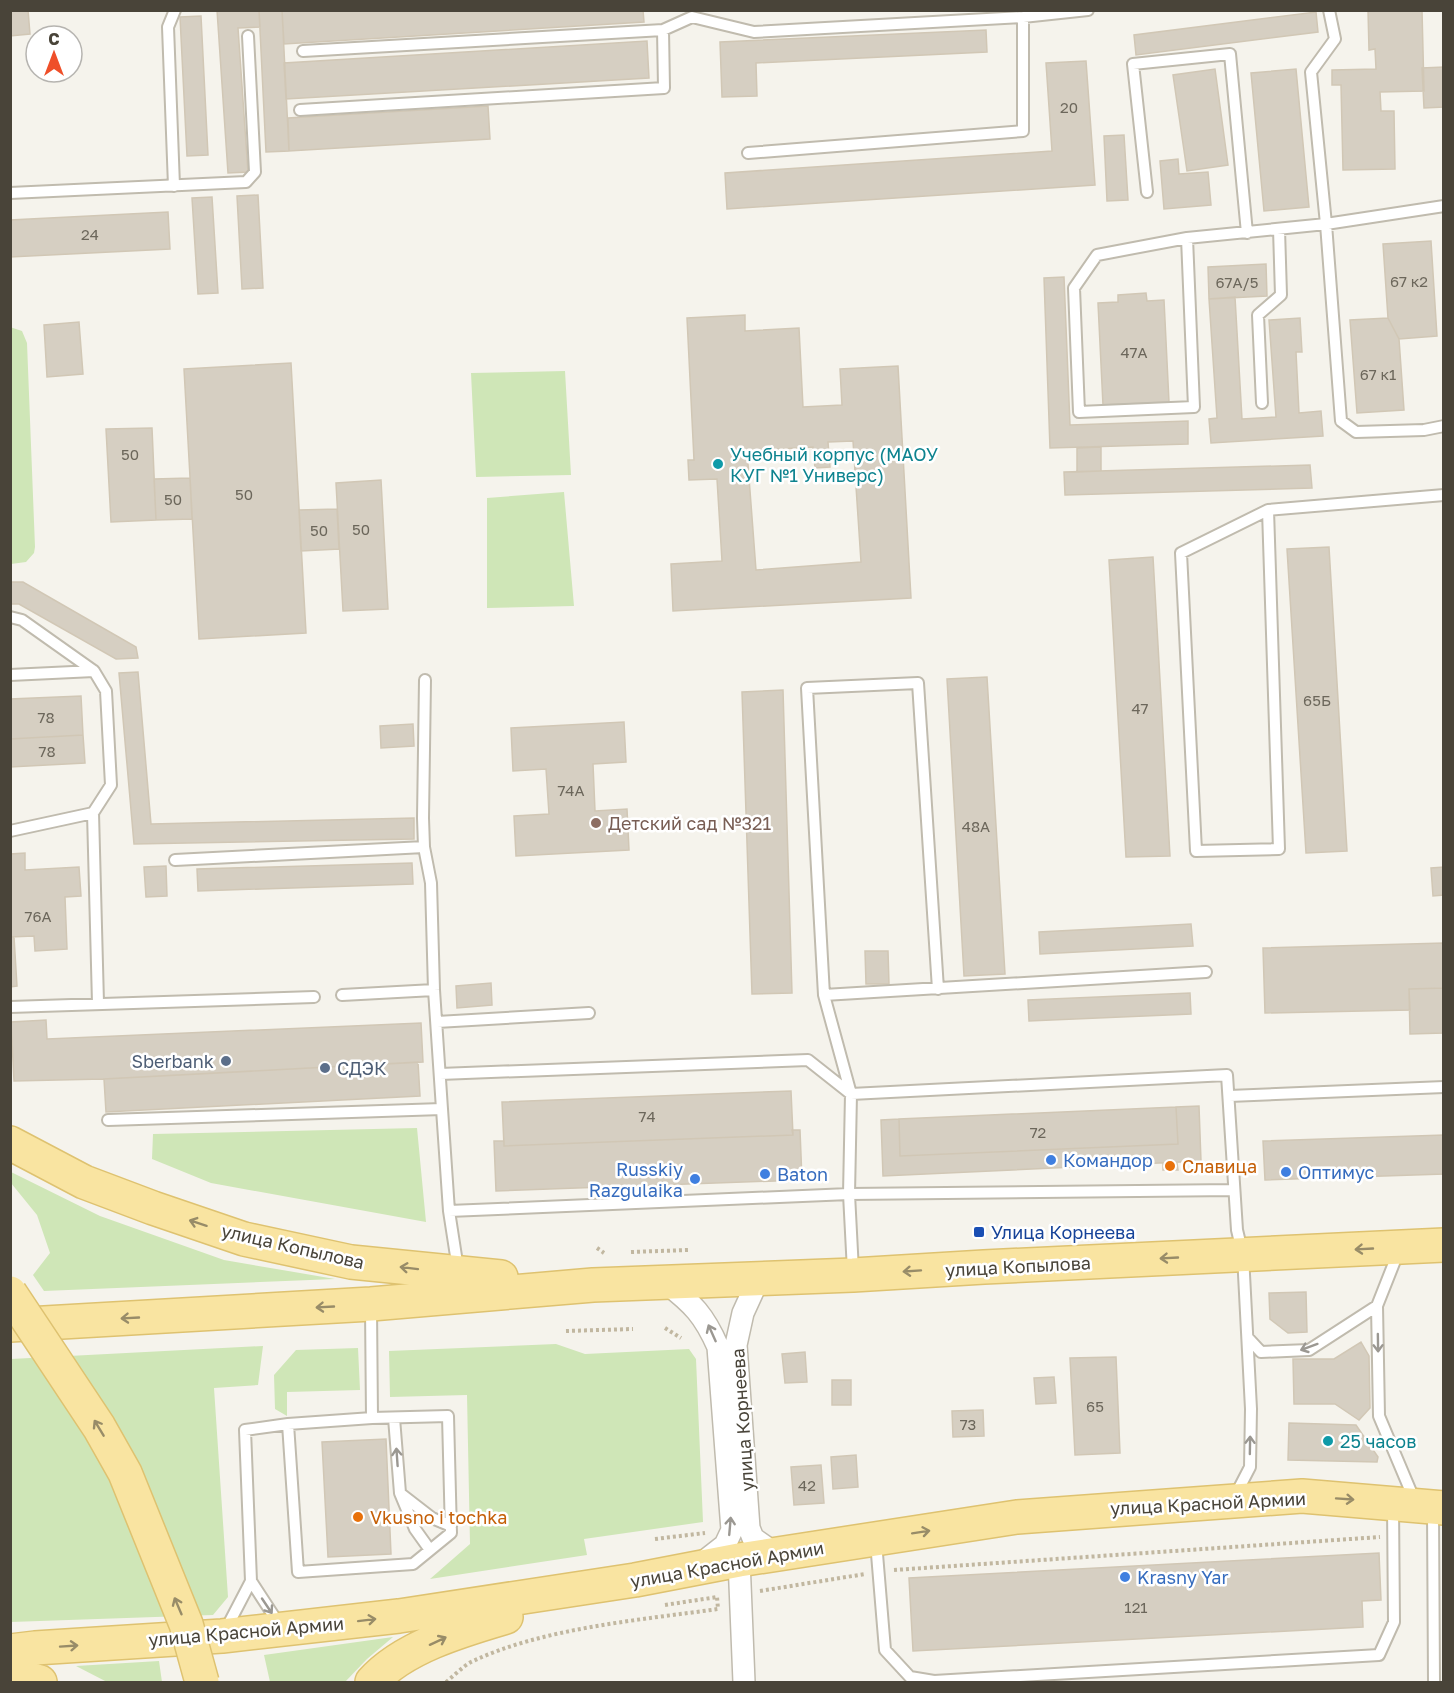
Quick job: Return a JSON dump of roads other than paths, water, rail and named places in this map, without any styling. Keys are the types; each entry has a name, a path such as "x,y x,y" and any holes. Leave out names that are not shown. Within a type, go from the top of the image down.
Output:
{"main road":[{"name":"улица Копылова","path":"10,1143 84,1182 244,1239 351,1262 593,1285"},
{"name":"улица Копылова","path":"10,1325 370,1304 593,1285 853,1275 1443,1245"},
{"path":"10,1293 99,1426 125,1473 186,1624 202,1682"},
{"name":"улица Красной Армии","path":"10,1652 35,1648 222,1636 411,1614 635,1580 739,1560 1017,1516 1233,1499 1302,1496 1422,1506"},
{"path":"372,1683 382,1671 410,1654 461,1630 635,1580"},
{"path":"10,1674 40,1683"}],"street":[{"name":"улица Корнеева","path":"759,1278 743,1313 736,1345 749,1528 753,1538 776,1554"},
{"path":"666,1283 690,1302 707,1322 718,1347 732,1530 724,1545 694,1568"},
{"path":"739,1560 744,1683"}],"lane":[{"path":"174,186 168,27 175,10"},
{"path":"303,51 663,30 692,17 754,32 1023,17 1088,10"},
{"path":"1329,10 1335,39 1311,72 1326,224 1341,421 1356,432 1424,430 1443,426"},
{"path":"748,153 1023,131 1023,17"},
{"path":"300,110 664,88 663,30"},
{"path":"10,193 246,182 255,172 248,36"},
{"path":"1147,192 1133,64 1230,54 1247,233"},
{"path":"1187,238 1194,407 1079,412 1074,288 1097,255 1187,238 1326,224 1443,206"},
{"path":"1262,403 1258,315 1281,295 1279,229"},
{"path":"1268,510 1279,849 1196,851 1181,553 1268,510 1443,495"},
{"path":"10,617 22,620 94,671 106,691 111,785 93,813 98,1003"},
{"path":"10,675 94,671"},
{"path":"425,680 424,847 431,883 434,990 449,1211 459,1274"},
{"path":"853,1275 849,1194 851,1094 824,995 807,688 918,683 938,989"},
{"path":"10,831 93,813"},
{"path":"175,860 424,847"},
{"path":"824,995 1206,972"},
{"path":"342,995 434,990"},
{"path":"10,1007 314,997"},
{"path":"437,1022 589,1013"},
{"path":"440,1074 808,1060 851,1094 1227,1075 1237,1230 1243,1255 1251,1409 1250,1467 1233,1499"},
{"path":"1229,1096 1443,1087"},
{"path":"108,1119 442,1109"},
{"path":"449,1211 849,1194 1234,1190"},
{"path":"1400,1247 1377,1306 1379,1416 1422,1506 1439,1581 1434,1683"},
{"path":"370,1304 372,1418"},
{"path":"1248,1338 1261,1352 1309,1350 1377,1306"},
{"path":"222,1636 250,1581 245,1430 288,1424 372,1418 448,1416 451,1533 413,1564 298,1572 288,1424"},
{"path":"394,1418 400,1493 415,1529 430,1550"},
{"path":"400,1493 432,1518 451,1526"},
{"path":"875,1539 885,1650 910,1677 934,1681 1379,1655 1394,1622 1394,1536 1422,1506"},
{"path":"250,1581 283,1630"}],"place":[{"name":"Учебный корпус (МАОУ КУГ №1 Универс)","path":"718,464"},
{"name":"Детский сад №321","path":"596,823"},
{"name":"Sberbank","path":"226,1061"},
{"name":"СДЭК","path":"325,1068"},
{"name":"Командор","path":"1051,1160"},
{"name":"Славица","path":"1170,1166"},
{"name":"Оптимус","path":"1286,1172"},
{"name":"Baton","path":"765,1174"},
{"name":"Russkiy Razgulaika","path":"695,1179"},
{"name":"Улица Корнеева","path":"979,1232"},
{"name":"25 часов","path":"1328,1441"},
{"name":"Vkusno i tochka","path":"358,1517"},
{"name":"Krasny Yar","path":"1125,1577"}]}
